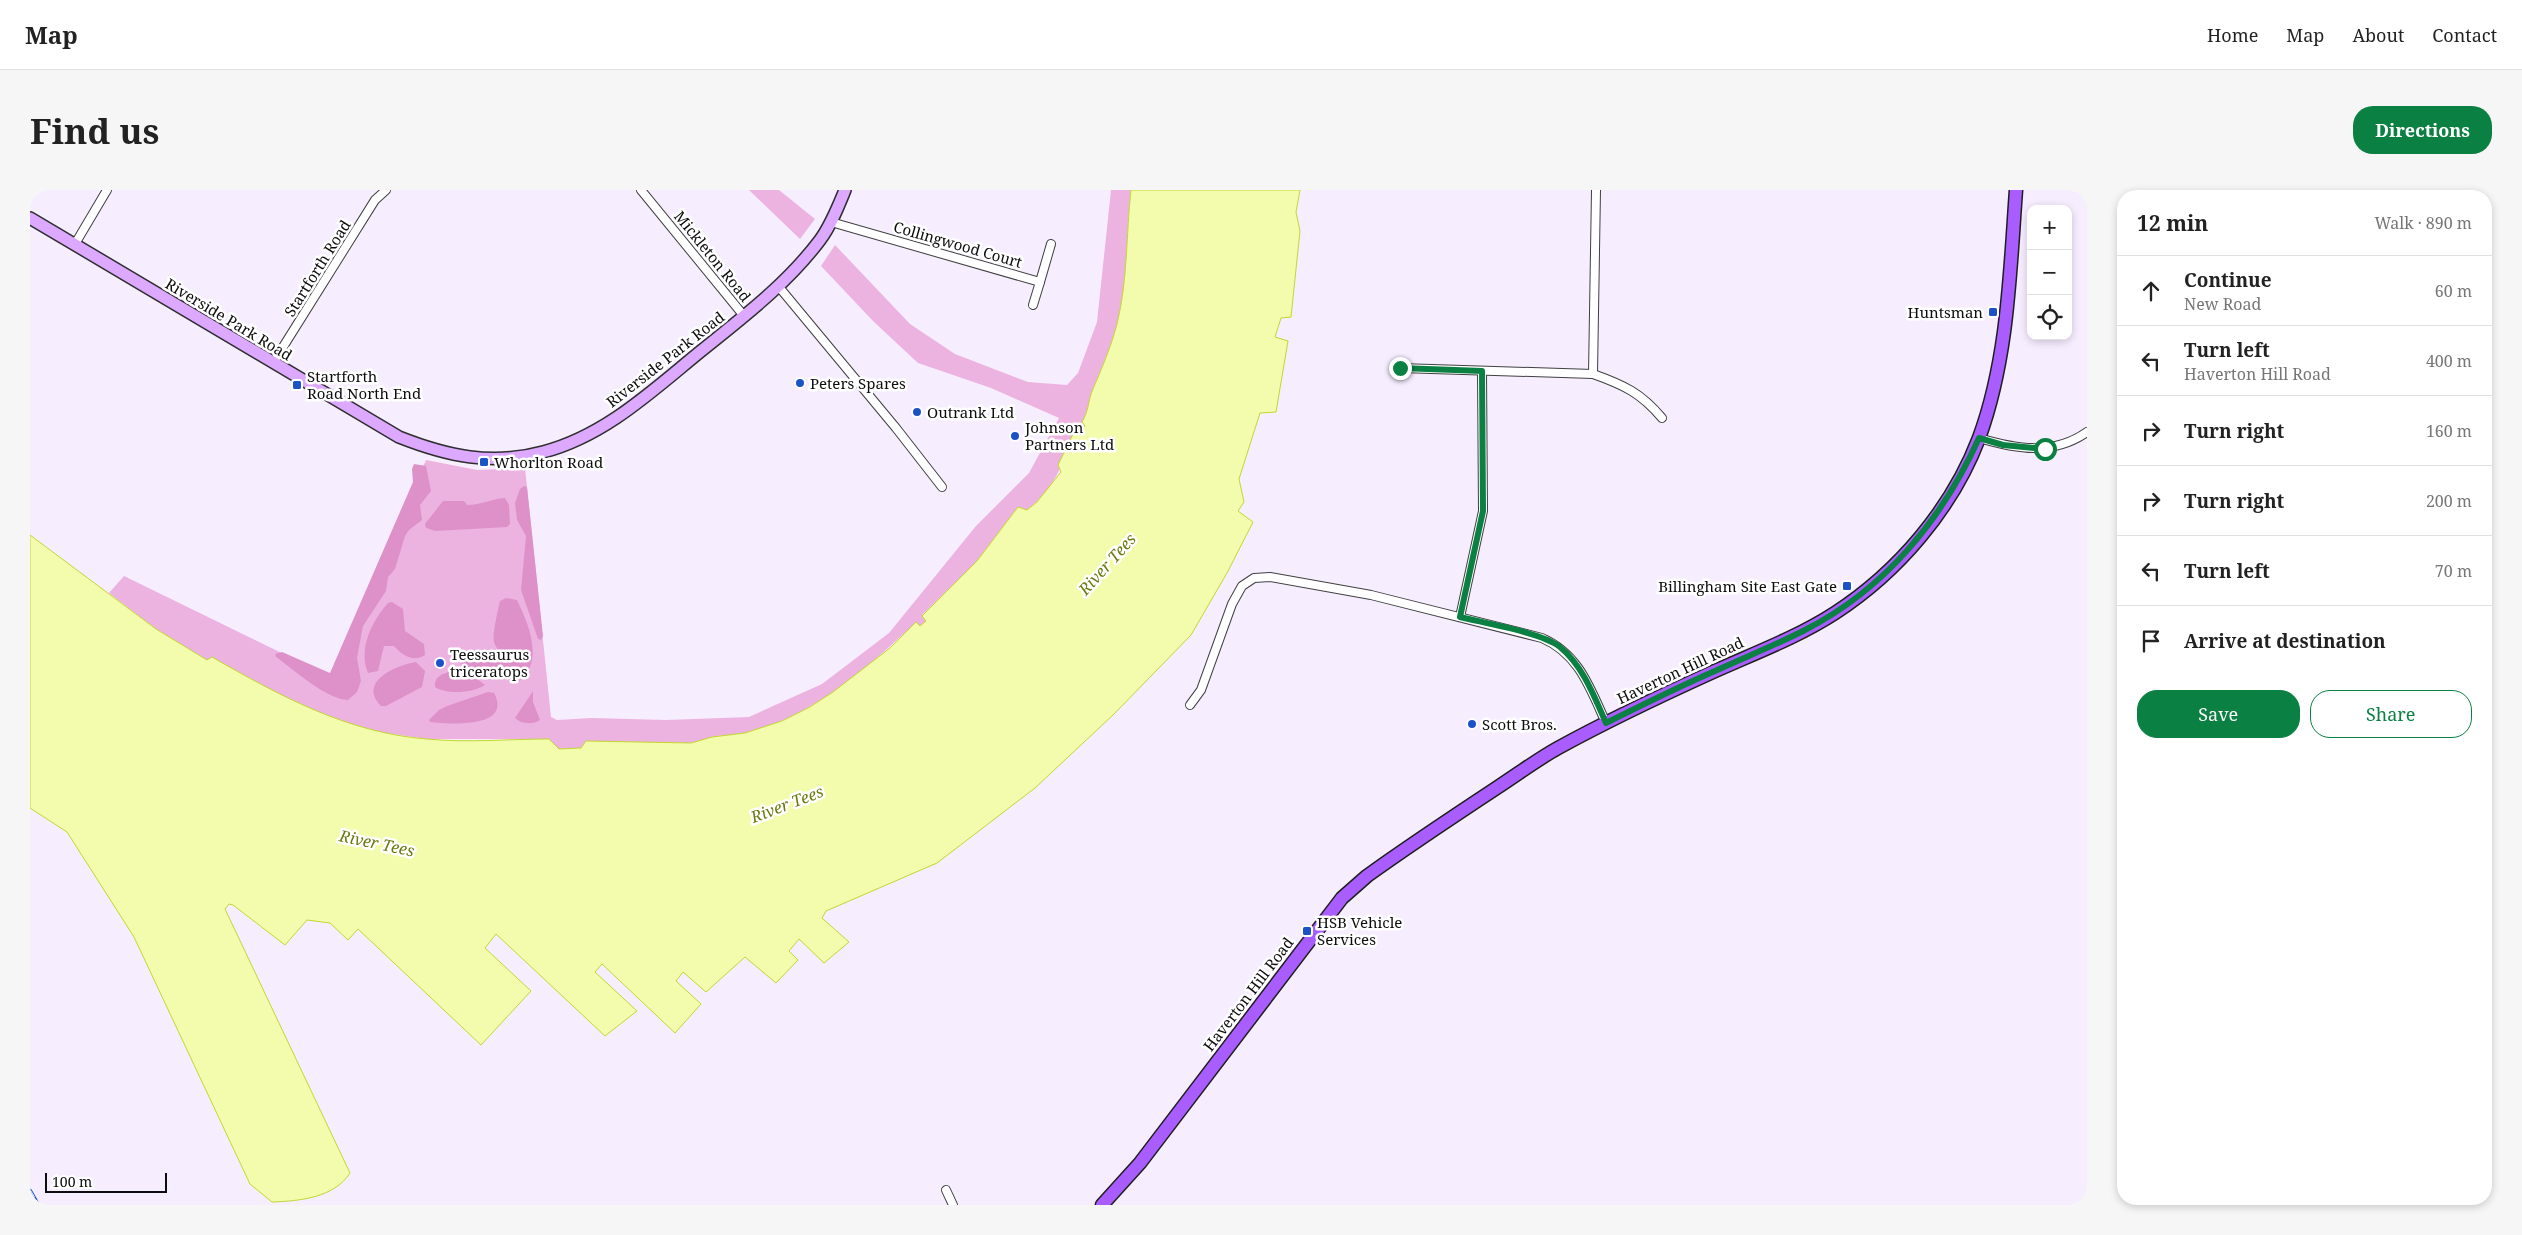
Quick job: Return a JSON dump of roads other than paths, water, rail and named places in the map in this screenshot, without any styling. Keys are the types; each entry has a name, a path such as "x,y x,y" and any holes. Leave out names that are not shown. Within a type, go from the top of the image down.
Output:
{"main road":[{"name":"Haverton Hill Road","path":"1102,1205 1140,1163 1352,888 1419,839 1556,749 1686,684 1805,630 1835,613 1883,576 1904,555 1937,516 1967,464 1979,438 1999,368 2016,190"}],"street":[{"path":"75,244 107,190"},
{"name":"Startforth Road","path":"273,363 375,200 386,190"},
{"name":"Mickleton Road","path":"641,190 744,316"},
{"name":"Riverside Park Road","path":"30,218 399,438 453,456 478,458 517,457 543,452 577,441 628,410 744,316 778,287 820,240 831,222 845,190"},
{"path":"1593,374 1596,190"},
{"name":"Collingwood Court","path":"831,222 1040,282 1051,244"},
{"path":"1033,305 1040,282"},
{"path":"778,287 896,428 942,488"},
{"path":"1400,368 1593,374 1618,383 1647,400 1662,418"},
{"path":"1460,617 1483,511 1482,371"},
{"path":"1979,438 2003,445 2045,449 2063,445 2087,432"},
{"path":"1190,704 1201,690 1232,604 1242,586 1254,578 1270,577 1353,592 1542,638 1558,646 1572,658 1583,674 1606,723"},
{"path":"946,1190 953,1205"}],"water":[{"name":"River Tees","path":"1131,190 1300,190 1296,212 1300,231 1291,317 1281,318 1275,337 1288,341 1276,412 1260,413 1239,479 1244,502 1238,511 1253,522 1227,573 1191,635 1114,714 1035,788 937,863 826,911 822,918 849,942 824,963 799,939 789,951 798,960 776,983 745,957 706,992 683,972 676,981 701,1004 675,1033 602,964 595,972 637,1011 605,1036 496,934 485,948 531,991 481,1045 358,929 348,940 330,923 307,920 285,945 233,905 229,904 225,909 350,1173 335,1188 325,1193 293,1201 272,1202 250,1184 134,937 67,832 30,808 30,535 156,629 207,660 212,657 289,699 342,721 370,729 398,735 442,740 549,739 559,749 581,748 586,741 691,743 712,737 745,733 782,721 810,707 833,692 890,648 916,622 920,626 926,621 922,616 977,561 1018,507 1027,510 1037,502 1061,472 1058,465 1074,432 1078,434 1085,426 1082,422 1091,393 1117,324 1125,274"}],"railway":[{"path":"30,1191 38,1205"}],"place":[{"name":"Huntsman","path":"1993,312"},
{"name":"Peters Spares","path":"800,383"},
{"name":"Startforth Road North End","path":"297,385"},
{"name":"Outrank Ltd","path":"917,412"},
{"name":"Johnson Partners Ltd","path":"1015,436"},
{"name":"Whorlton Road","path":"484,462"},
{"name":"Billingham Site East Gate","path":"1847,586"},
{"name":"Teessaurus triceratops","path":"440,663"},
{"name":"Scott Bros.","path":"1472,724"},
{"name":"HSB Vehicle Services","path":"1307,931"}]}
